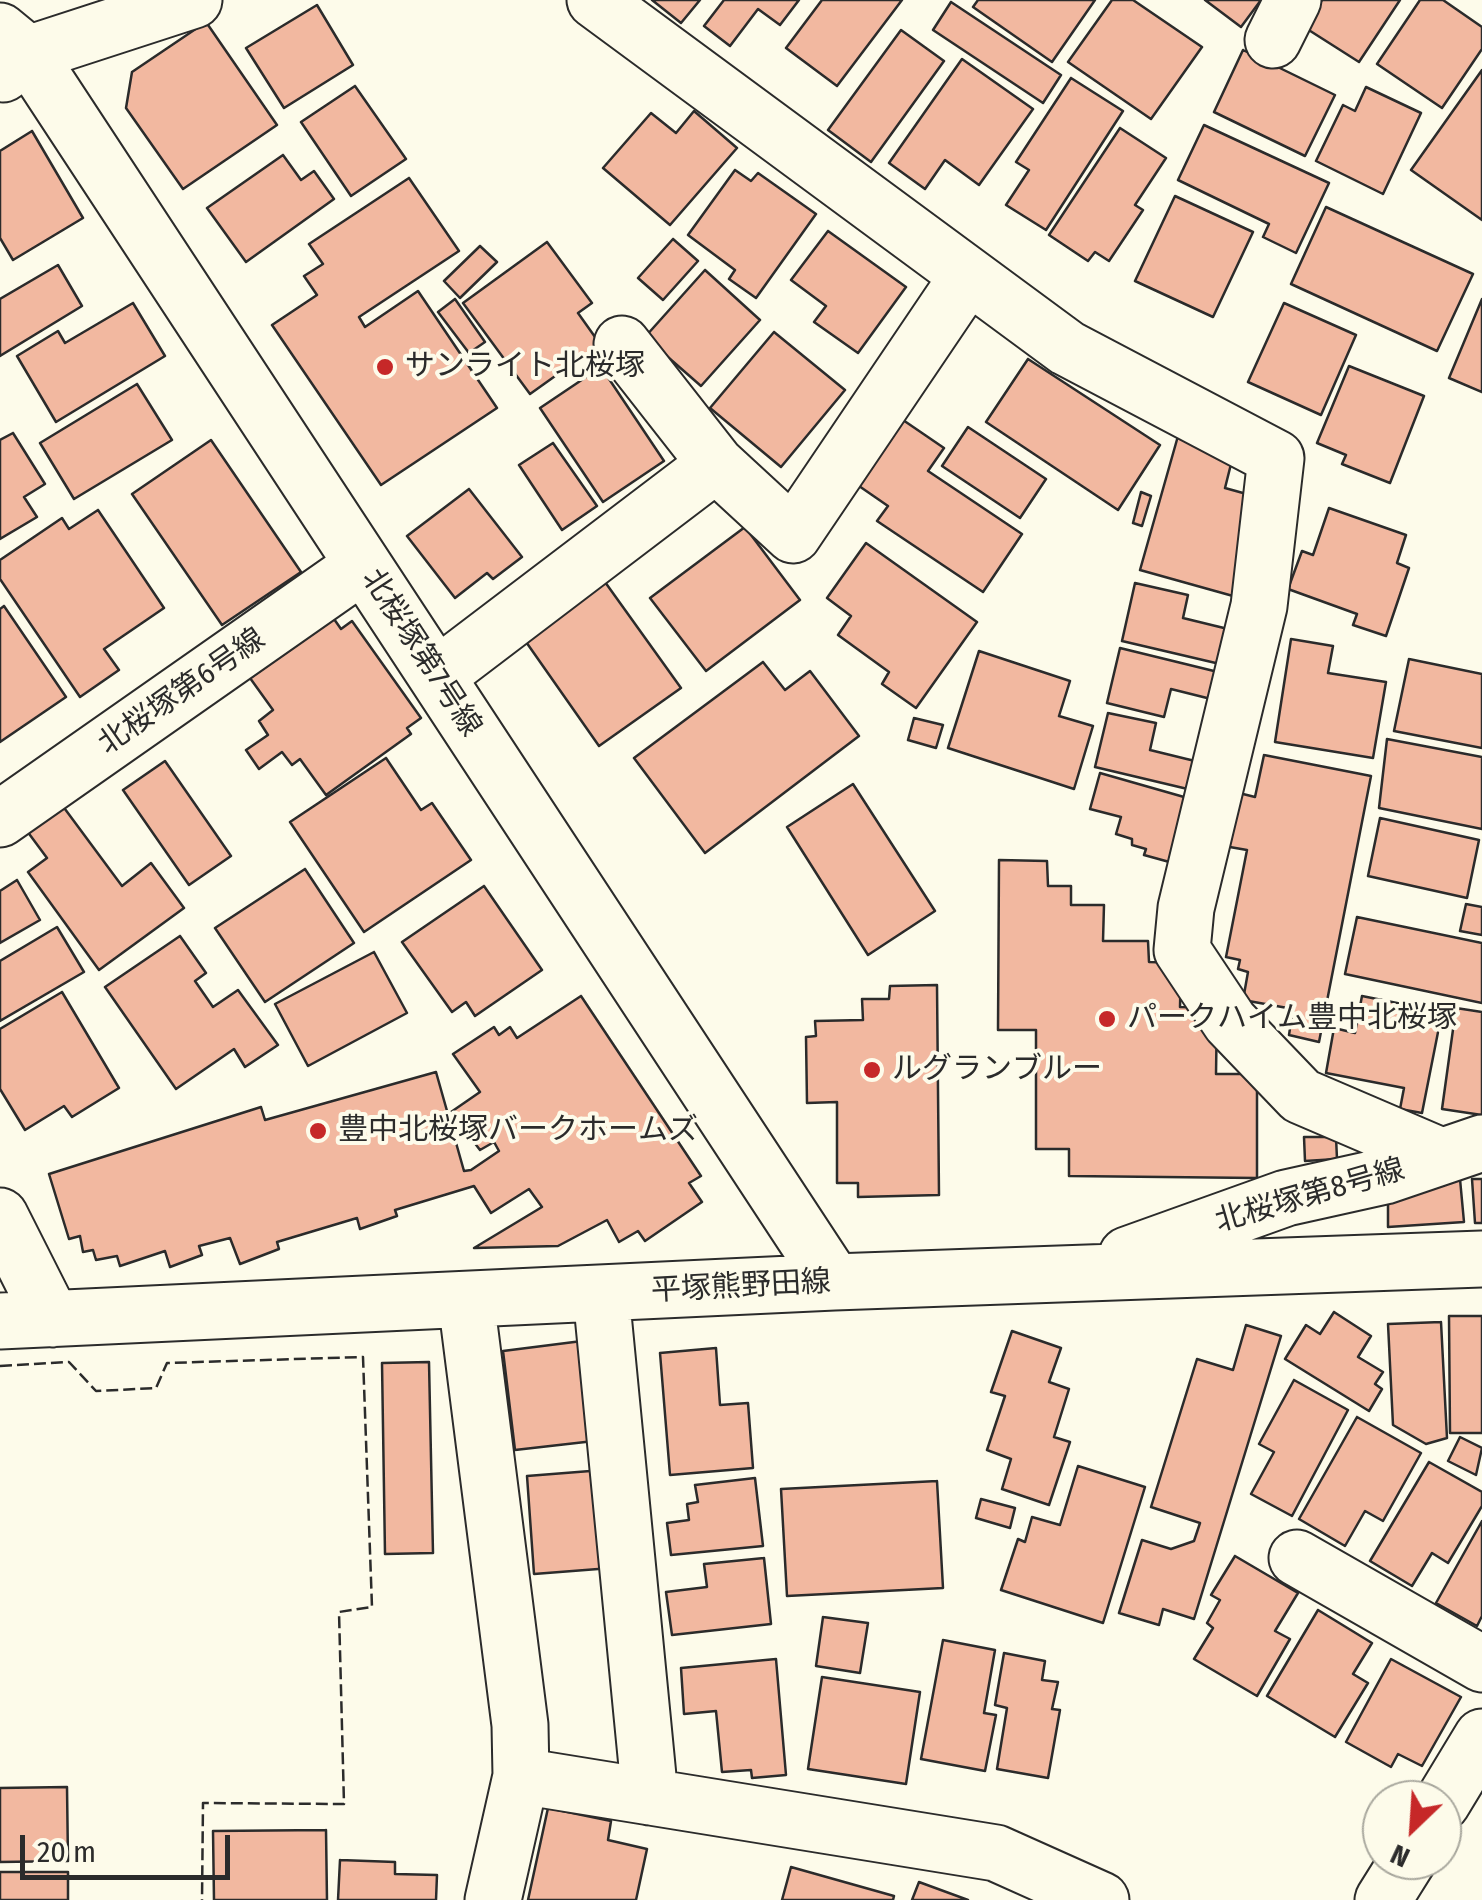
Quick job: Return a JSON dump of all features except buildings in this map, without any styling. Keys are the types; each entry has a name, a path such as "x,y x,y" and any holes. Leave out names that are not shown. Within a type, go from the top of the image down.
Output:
{"street":[{"path":"9,54 194,0"},
{"path":"595,0 1067,348 1276,458 1259,606 1186,908 1182,950 1230,1022 1301,1096 1462,1150"},
{"name":"北桜塚第7号線","path":"9,54 363,565 834,1282"},
{"path":"622,344 716,464 792,535 968,276"},
{"path":"437,676 716,464"},
{"name":"北桜塚第6号線","path":"0,819 363,565"},
{"name":"北桜塚第8号線","path":"1082,1272 1286,1198 1384,1176 1462,1150"},
{"path":"0,1216 26,1320"},
{"name":"平塚熊野田線","path":"26,1320 834,1282 1482,1259"},
{"path":"602,1294 650,1797"},
{"path":"466,1300 520,1724 521,1776 493,1900"},
{"path":"1297,1558 1482,1664"},
{"path":"1456,1780 1482,1738"},
{"path":"521,1776 996,1853 1101,1900"}],"fence":[{"path":"0,1366 69,1362 96,1391 156,1388 167,1363 363,1357 372,1607 339,1612 344,1804 203,1803 202,1900"}],"place":[{"name":"サンライト北桜塚","path":"385,367"},
{"name":"パークハイム豊中北桜塚","path":"1107,1019"},
{"name":"ルグランブルー","path":"872,1070"},
{"name":"豊中北桜塚バークホームズ","path":"318,1131"}]}
